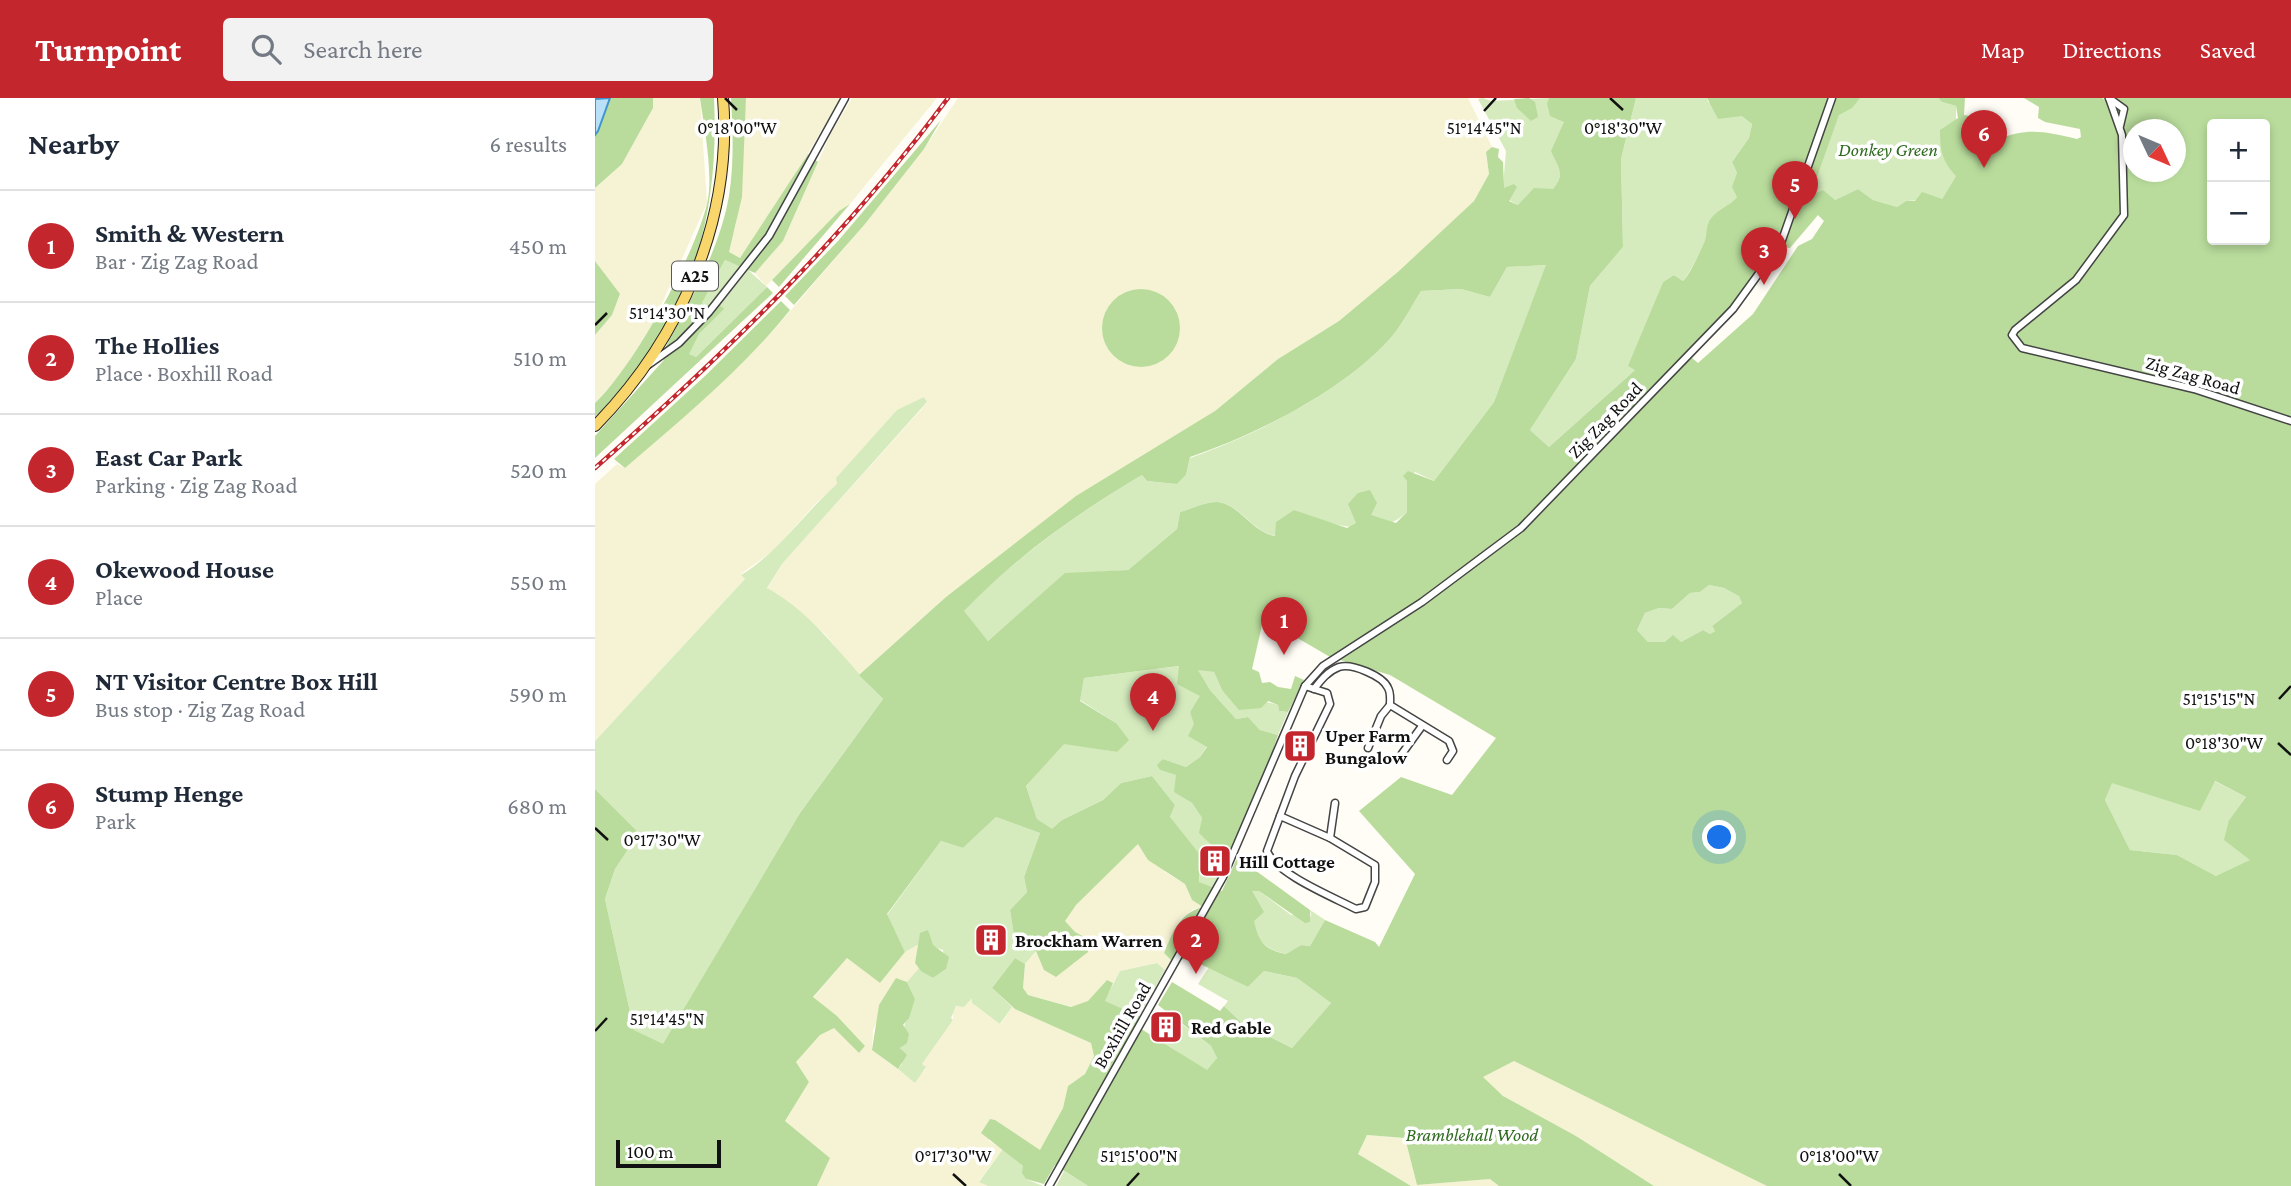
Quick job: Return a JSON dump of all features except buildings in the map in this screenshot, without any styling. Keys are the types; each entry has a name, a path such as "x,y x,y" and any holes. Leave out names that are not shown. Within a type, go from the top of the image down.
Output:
{"main road":[{"name":"A25","path":"595,426 648,365 680,309 710,230 722,170 723,98"}],"street":[{"path":"648,365 679,343 709,312 763,245 845,98"},
{"name":"Zig Zag Road","path":"1305,686 1323,666 1422,602 1521,528 1726,317 1781,243 1832,98"},
{"name":"Zig Zag Road","path":"2109,98 2125,109 2120,127 2124,215 2075,280 2015,330 2012,335 2016,344 2022,348 2194,389 2291,421"},
{"name":"Zig Zag Road","path":"2109,98 2120,127"},
{"path":"1314,689 1331,671 1342,666 1352,667 1383,681 1388,687 1390,705 1381,716 1368,748"},
{"path":"1280,816 1330,838 1375,865 1375,882 1365,907 1356,909 1324,893 1270,858 1267,851 1280,816 1330,704 1327,693 1305,686"},
{"name":"Boxhill Road","path":"1049,1186 1223,877 1305,686"},
{"path":"1390,705 1449,741 1453,751 1447,760"},
{"path":"1401,755 1422,726"},
{"path":"1330,838 1335,803"}],"shaded area":[{"path":"653,98 700,98 707,203 654,321 621,374 595,403 595,335 612,315 620,295 595,261 595,188 622,164 653,108"},
{"path":"746,98 841,98 770,217 740,258 728,252 736,224"},
{"path":"852,98 937,98 850,204 839,211 766,286 755,273 783,241 830,135"},
{"path":"958,98 1468,98 1492,147 1486,153 1489,174 1474,201 1400,271 1339,321 1278,359 1215,411 946,597 859,675 825,634 778,594 767,589 782,564 927,403 924,397 897,411 837,478 838,484 816,503 774,550 741,574 745,579 595,741 595,484 617,464 625,468 773,331 865,224 924,149"},
{"path":"1138,843 1165,872 1185,884 1192,900 1204,907 1193,909 1181,918 1164,953 1171,960 1165,970 1157,963 1120,971 1113,983 1107,980 1088,1002 1072,1007 1028,995 1023,988 1025,964 1076,905"},
{"path":"921,943 915,962 919,968 907,982 896,978 873,1030 872,1050 915,1082 926,1068 922,1064 953,1020 953,1009 971,997 974,999 972,1003 1001,1024 1012,1007 1091,1043 1094,1056 1085,1074 1068,1086 1063,1108 1040,1151 990,1119 989,1141 1003,1149 979,1181 988,1186 817,1186 830,1158 785,1121 809,1082 796,1062 820,1035 835,1027 859,1053 865,1046 837,1016 813,998 847,958 880,983 905,952"},
{"path":"1514,1061 1767,1186 1654,1186 1576,1136 1503,1096 1482,1077"},
{"path":"1367,1135 1405,1138 1417,1185 1490,1179 1499,1186 1411,1186 1358,1154"}],"green space":[{"path":"610,98 653,98 653,108 622,164 595,188 595,135"},
{"path":"700,98 714,98 714,145 711,189 703,231 691,271 675,310 653,346 627,382 595,417 595,403 627,364 661,310 700,226 707,204 709,180 708,151"},
{"path":"731,98 746,98 742,197 729,252 740,258 808,154 818,162 783,241 755,273 725,260 702,303 706,307 715,300 724,309 699,334 689,354 696,357 767,287 773,293 595,458 595,436 664,360 661,356 701,279 718,238 731,184"},
{"path":"1529,98 1535,102 1538,117 1531,121 1517,108 1514,99"},
{"path":"1549,98 1547,103 1564,122 1560,175 1551,191 1518,205 1509,200 1503,186 1506,151 1478,99 1491,101"},
{"name":"Bramblehall Wood","path":"1549,98 1636,98 1621,159 1623,247 1590,286 1576,359 1530,430 1549,447 1635,370 1628,366 1663,282 1674,275 1683,281 1705,241 1710,219 1737,197 1732,187 1737,173 1732,162 1749,138 1752,124 1742,116 1718,119 1707,98 1860,98 1852,108 1839,115 1815,183 1807,194 1809,197 1823,190 1835,200 1858,189 1873,200 1897,207 1906,201 1915,201 1922,192 1942,199 1956,176 1943,155 1940,130 1958,118 1956,106 1938,98 1965,98 1964,115 1988,119 1994,138 2038,132 2077,139 2081,137 2080,129 2045,122 2038,118 2039,107 2024,98 2102,98 2107,101 2113,98 2291,98 2291,1186 1767,1186 1514,1061 1483,1077 1503,1096 1576,1136 1654,1186 1499,1186 1490,1179 1417,1185 1405,1138 1367,1135 1358,1154 1411,1186 1088,1186 1055,1165 1044,1184 1026,1179 1022,1173 1023,1166 981,1133 990,1119 995,1120 1040,1150 1063,1108 1068,1086 1085,1074 1094,1056 1091,1043 1015,1009 992,988 1015,958 1025,964 1023,988 1028,995 1071,1007 1088,1001 1107,980 1113,983 1105,1001 1139,1016 1138,1027 1207,1070 1217,1058 1211,1046 1158,1005 1172,982 1220,1011 1224,1006 1242,1023 1292,1048 1331,1003 1297,978 1264,971 1248,987 1190,959 1171,960 1164,953 1174,931 1188,914 1203,907 1192,900 1185,884 1148,860 1138,844 1076,905 1065,921 1075,932 1086,938 1088,952 1056,977 1044,970 1036,951 1014,935 1010,910 1027,892 1024,877 1040,833 996,817 963,848 941,841 887,914 905,952 880,983 847,958 813,997 837,1016 865,1046 859,1053 834,1028 820,1035 796,1062 809,1082 785,1121 830,1158 817,1186 595,1186 595,789 639,833 615,869 605,899 634,1030 663,1044 800,813 883,699 859,675 946,597 1076,496 1215,411 1278,359 1339,321 1399,271 1474,201 1489,174 1486,152 1492,147 1499,149 1498,157 1503,162 1504,188 1514,184 1517,187 1509,201 1518,205 1534,188 1553,189 1560,174 1551,151 1564,122 1550,116 1547,103","holes":["1818,215 1824,221 1812,239 1798,246 1753,314 1698,363 1692,358 1750,293 1782,247 1790,248","1546,265 1494,402 1434,481 1408,471 1403,476 1407,481 1407,512 1396,523 1371,515 1377,503 1370,490 1358,493 1348,504 1356,523 1347,528 1294,510 1276,522 1275,536 1260,530 1226,504 1209,503 1180,512 1177,529 1128,570 1065,573 988,641 964,611 1026,554 1142,475 1147,481 1177,484 1186,475 1190,457 1269,424 1346,378 1388,341 1421,291 1461,289 1490,297 1507,267","1709,585 1724,588 1739,596 1742,603 1712,626 1715,631 1710,634 1703,630 1681,642 1673,635 1665,642 1648,642 1637,630 1645,613 1659,608 1672,609 1690,593 1700,592","1265,612 1289,633 1330,657 1390,675 1496,738 1452,795 1401,777 1359,811 1415,874 1379,947 1375,942 1325,920 1310,946 1301,945 1286,954 1272,950 1264,944 1254,921 1264,912 1252,891 1259,891 1305,923 1310,922 1310,910 1252,868 1251,863 1237,858 1222,891 1199,882 1201,856 1170,817 1175,805 1152,776 1121,783 1103,800 1062,820 1052,829 1037,819 1026,786 1064,744 1117,752 1129,740 1116,723 1080,701 1084,678 1179,666 1177,684 1200,696 1190,712 1194,724 1188,736 1207,747 1200,757 1186,767 1163,759 1157,765 1160,770 1176,775 1174,792 1192,803 1202,818 1199,833 1227,860 1261,785 1278,735 1260,730 1248,717 1236,719 1210,690 1198,670 1214,672 1222,690 1239,710 1261,708 1268,701 1278,705 1279,711 1288,712 1304,680 1295,676 1291,689 1278,687 1270,682 1262,683 1259,672 1252,669","2215,781 2246,797 2229,820 2224,840 2250,860 2216,876 2177,855 2130,850 2105,800 2112,783 2200,811"]},
{"path":"1636,98 1707,98 1708,102 1743,116 1752,124 1749,138 1732,162 1737,173 1737,197 1718,211 1708,224 1707,238 1683,281 1674,275 1663,282 1629,366 1636,369 1549,447 1530,430 1576,359 1590,286 1623,247 1621,159"},
{"name":"Donkey Green","path":"1860,98 1938,98 1956,106 1956,176 1942,199 1906,201 1897,207 1873,200 1858,189 1835,200 1809,198 1807,193 1815,183 1839,114"},
{"path":"941,120 924,149 865,224 794,305 785,296 838,241"},
{"path":"850,204 779,287 772,280 839,211"},
{"path":"725,260 742,267 706,308 702,303"},
{"path":"595,261 620,294 612,315 595,335"},
{"path":"1547,265 1494,402 1434,481 1415,472 1407,481 1407,512 1395,521 1367,528 1352,527 1294,510 1276,536 1260,530 1226,504 1209,503 1180,512 1177,529 1128,570 1065,574 988,641 963,611 1026,554 1142,475 1147,481 1177,484 1186,475 1190,458 1269,424 1346,378 1388,341 1421,291 1461,289 1490,297 1507,267"},
{"path":"748,270 767,287 696,357 688,354 699,334 723,309 720,305"},
{"path":"1133,289 1149,289 1163,295 1174,306 1180,320 1180,336 1174,350 1163,361 1149,367 1133,367 1119,361 1108,350 1102,336 1102,320 1108,306 1119,295"},
{"path":"781,301 790,310 732,373 625,468 614,459 705,376"},
{"path":"924,397 927,402 782,564 767,588 815,625 883,699 800,813 663,1045 634,1030 605,899 615,869 639,833 595,789 595,741 745,579 741,575 779,544 837,484 836,478 897,410"},
{"path":"1709,585 1724,588 1740,596 1742,603 1712,626 1715,631 1710,634 1703,630 1681,642 1648,642 1637,630 1645,613 1659,608 1672,609 1690,593 1700,592"},
{"path":"1180,666 1201,696 1190,712 1207,746 1200,757 1186,767 1163,759 1160,770 1177,775 1175,792 1192,803 1202,818 1200,833 1227,860 1213,889 1199,882 1201,869 1170,817 1175,805 1152,776 1121,783 1103,800 1062,820 1052,830 1037,819 1026,786 1064,743 1117,752 1116,723 1080,700 1084,678"},
{"path":"1197,669 1214,672 1222,690 1278,705 1279,711 1288,712 1278,735 1260,730 1248,717 1236,719 1210,690"},
{"path":"2214,781 2246,797 2229,820 2251,861 2216,876 2177,855 2130,850 2105,800 2112,782 2200,810"},
{"path":"996,817 1040,833 1024,877 1027,892 1010,910 1014,935 1036,951 1025,964 1015,958 992,988 1012,1007 1000,1024 972,1003 972,998 964,1007 956,1006 951,1018 953,1020 922,1064 926,1067 915,1083 898,1069 902,1064 903,1030 915,999 907,982 919,968 933,978 946,969 943,950 921,943 905,952 887,915 941,841 963,848"},
{"path":"1252,891 1259,891 1291,915 1311,916 1310,910 1325,920 1310,946 1301,945 1286,954 1265,945 1256,932"},
{"path":"928,930 933,945 949,957 946,969 933,978 921,971 915,963 920,933"},
{"path":"1157,963 1165,970 1139,1016 1104,1001 1120,971"},
{"path":"1209,967 1248,987 1264,971 1297,978 1331,1003 1292,1048 1242,1023 1224,1006 1228,1001 1198,984"},
{"path":"896,978 907,982 915,999 909,1018 903,1025 909,1034 907,1043 900,1048 907,1055 898,1069 872,1050 879,1005"},
{"path":"1176,1020 1211,1046 1217,1058 1207,1071 1155,1037 1159,1031 1167,1036"},
{"path":"1003,1149 1023,1166 1026,1179 1043,1186 988,1186 979,1182"},
{"path":"1064,1171 1088,1186 1056,1186"}],"water":[{"path":"610,98 598,131 595,135 595,99"}],"railway":[{"path":"595,468 690,382 782,292 868,198 948,98"}],"place":[{"name":"Stump Henge","path":"1984,168"},
{"name":"NT Visitor Centre Box Hill","path":"1795,219"},
{"name":"East Car Park","path":"1764,285"},
{"name":"Smith & Western","path":"1284,655"},
{"name":"Okewood House","path":"1153,731"},
{"name":"Uper Farm Bungalow","path":"1300,746"},
{"name":"Hill Cottage","path":"1215,861"},
{"name":"Brockham Warren","path":"991,940"},
{"name":"The Hollies","path":"1196,974"},
{"name":"Red Gable","path":"1166,1027"}]}
